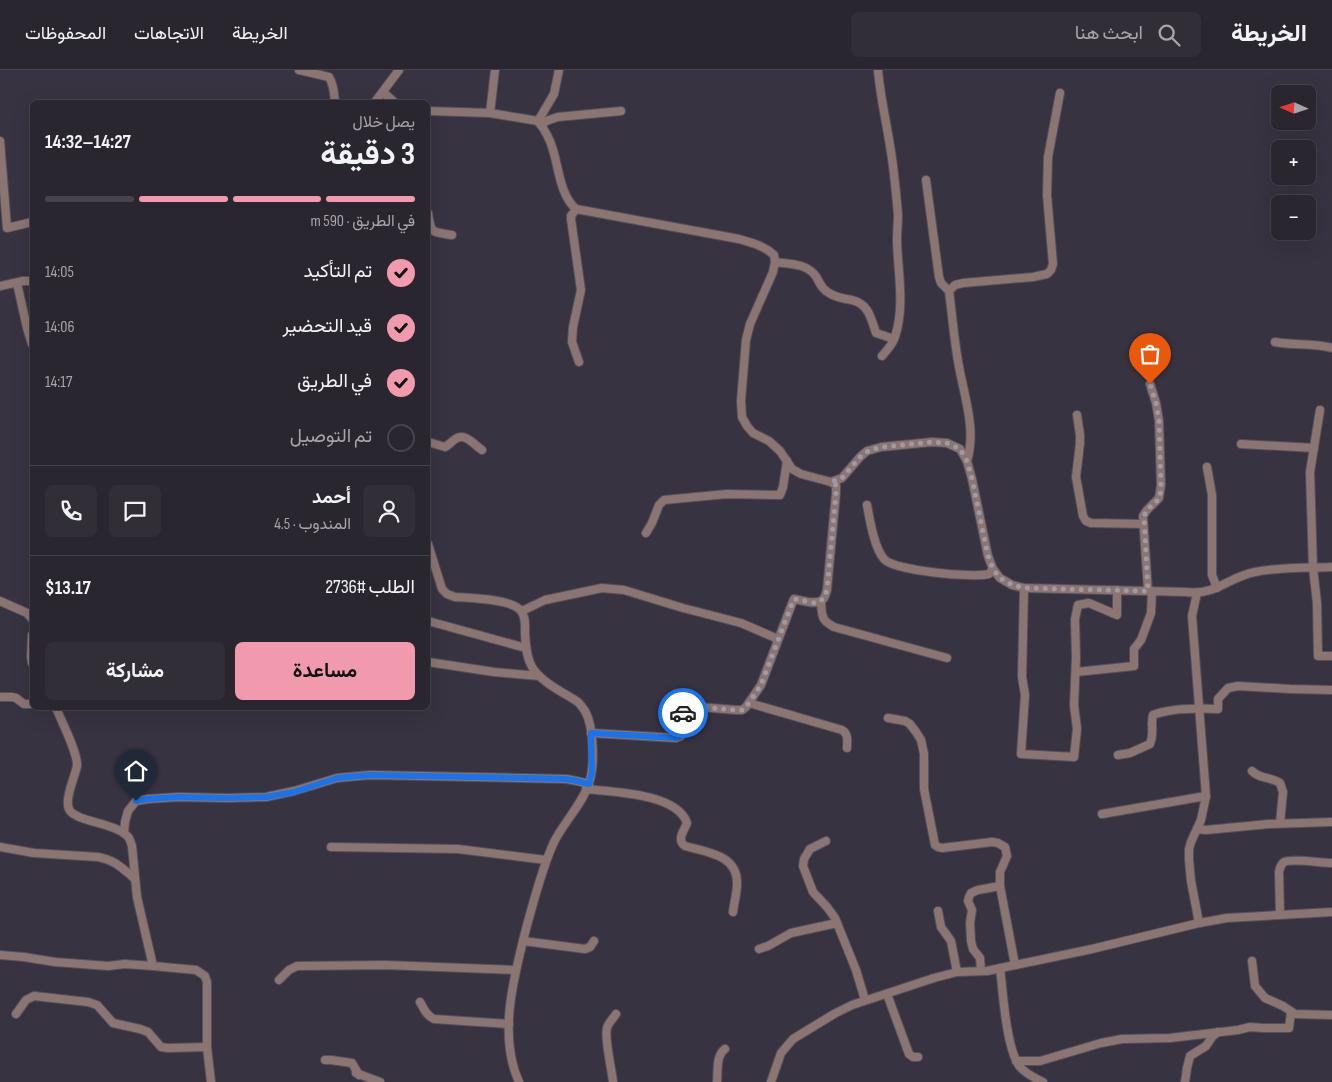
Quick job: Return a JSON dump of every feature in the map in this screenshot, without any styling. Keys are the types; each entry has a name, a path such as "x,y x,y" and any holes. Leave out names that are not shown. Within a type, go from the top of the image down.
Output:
{"street":[{"path":"299,70 329,77 335,100"},
{"path":"377,100 399,70"},
{"path":"490,113 495,70"},
{"path":"539,123 554,94 560,70"},
{"path":"878,70 879,89 891,148 898,216 897,241 900,270 899,318 894,339 882,356"},
{"path":"383,92 392,100"},
{"path":"949,291 955,285 1033,277 1047,274 1051,270 1054,264 1046,195 1048,157 1060,93"},
{"path":"430,111 490,113 539,123 558,118 621,111"},
{"path":"539,123 546,132 552,148 565,195 576,208 754,243 766,248 774,255 773,272 750,324 746,340 741,402 742,417 753,433 775,446 792,469 801,474 836,485 827,590 821,602 824,622 834,627 947,658"},
{"path":"0,141 4,228 30,222"},
{"path":"926,180 939,277 949,291 958,361 971,436 967,461"},
{"path":"576,208 571,219 581,290 573,327 572,342 579,362"},
{"path":"430,227 437,233 452,235"},
{"path":"775,262 804,266 815,276 819,285 828,293 859,303 864,307 870,314 876,333 894,339"},
{"path":"0,286 30,281"},
{"path":"17,283 30,338"},
{"path":"1276,342 1288,345 1324,345 1332,348"},
{"path":"1076,672 1134,666 1134,649 1141,640 1151,613 1143,524 1147,510 1160,498 1161,485 1159,421 1150,384"},
{"path":"1320,410 1310,472 1313,568 1318,656 1332,656"},
{"path":"1076,415 1080,443 1076,477 1086,521 1091,523 1143,524"},
{"path":"430,443 445,448 455,438 462,437 472,441 482,450"},
{"path":"831,482 842,478 860,457 868,451 881,447 932,442 947,443 960,449 967,461 972,479 988,556 993,569 1000,578 1012,585 1024,588 1197,593 1210,591 1241,576 1255,572 1332,567"},
{"path":"1241,444 1314,448"},
{"path":"646,533 659,506 664,500 727,494 780,495 783,487 786,460"},
{"path":"1207,467 1212,496 1212,574 1217,588"},
{"path":"867,505 872,532 884,559 889,564 945,574 984,575 989,574 993,569"},
{"path":"430,551 442,589 447,594 455,597 505,602 515,605 522,611 525,620 526,648 533,669 539,676 582,706 588,719 591,733 592,772 588,786 555,839 546,860 512,985 509,1024 511,1059 519,1082"},
{"path":"522,611 545,600 602,588 624,590 741,623 778,639"},
{"path":"1024,588 1022,677 1025,695 1021,754 1074,757 1077,729 1074,705 1076,672 1075,619 1078,605 1088,602 1118,615 1117,590"},
{"path":"1197,593 1192,616 1206,796 1204,810 1191,842 1189,860 1199,923"},
{"path":"591,733 676,738 681,736 684,709 688,706 742,710 761,685 794,599 821,602"},
{"path":"0,601 27,613 30,617"},
{"path":"430,622 526,648"},
{"path":"430,662 494,672 539,676"},
{"path":"1118,755 1130,753 1150,744 1153,736 1151,723 1153,716 1160,712 1199,708 1218,709 1218,698 1228,688 1238,686 1332,690"},
{"path":"0,697 12,697 24,704 30,704"},
{"path":"749,703 842,730 846,735 847,748"},
{"path":"57,710 77,759 75,776 67,804 69,810 82,818 120,830 129,838 132,846 137,897 153,966"},
{"path":"888,718 905,721 910,724 921,740 924,754 924,789 935,845 942,848 992,842 1002,844 1007,851 1007,856 1000,872 1000,886 1015,965"},
{"path":"1252,771 1257,775 1280,783 1283,792 1280,823"},
{"path":"124,833 128,811 132,804 140,800 178,797 266,797 294,792 337,778 356,776 566,779 588,786 660,800 681,813 687,823 681,836 680,841 682,844 723,858 733,866 737,880 733,912"},
{"path":"1102,814 1206,796"},
{"path":"1197,828 1212,830 1280,823 1332,822"},
{"path":"826,841 810,849 803,866 813,892 827,907 837,923 856,970 865,1000"},
{"path":"0,847 34,853 108,859 114,861 135,879"},
{"path":"331,847 458,849 546,860"},
{"path":"1280,915 1279,872 1282,864 1296,861 1332,863"},
{"path":"981,970 980,958 973,949 971,941 970,923 972,910 969,905 969,897 974,891 1000,886"},
{"path":"938,911 941,928 951,941 956,972"},
{"path":"771,1082 781,1052 793,1039 834,1014 865,1000 934,978 956,972 987,970 1015,965 1227,918 1332,912"},
{"path":"759,949 791,933 837,923"},
{"path":"523,941 585,949 590,947 594,941"},
{"path":"0,955 55,962 108,966 125,964 196,970 205,976 207,982 207,1047 211,1082"},
{"path":"1252,962 1255,986 1265,998 1295,1014 1332,1015"},
{"path":"279,980 289,970 297,966 385,965 516,970"},
{"path":"1000,968 1013,1054 1026,1073 1043,1082"},
{"path":"887,994 909,1054 913,1057 918,1057"},
{"path":"16,1014 26,1000 34,996 88,1002 100,1007 113,1023 148,1032 161,1047 207,1047"},
{"path":"420,1002 429,1017 434,1019 509,1024"},
{"path":"1016,1061 1040,1061 1122,1039 1170,1038 1250,1027 1289,1028 1290,1012"},
{"path":"613,1082 606,1031 607,1026 616,1014"},
{"path":"1185,1082 1190,1056 1206,1046 1218,1032"},
{"path":"717,1082 719,1058 721,1052 725,1049"},
{"path":"325,1060 352,1063 355,1073 380,1082"}],"way so far":[{"path":"683,713 684,709 688,706 742,710 749,703 761,685 794,599 821,602 827,590 836,493 836,485 831,482 842,478 860,457 868,451 881,447 932,442 947,443 960,449 967,461 972,479 988,556 993,569 1000,578 1012,585 1024,588 1148,591 1143,524 1147,510 1160,498 1161,485 1159,421 1150,384"}],"route":[{"path":"136,801 178,797 266,797 294,792 337,778 370,775 566,779 589,784 592,772 591,733 676,738 681,736 683,713"}]}
